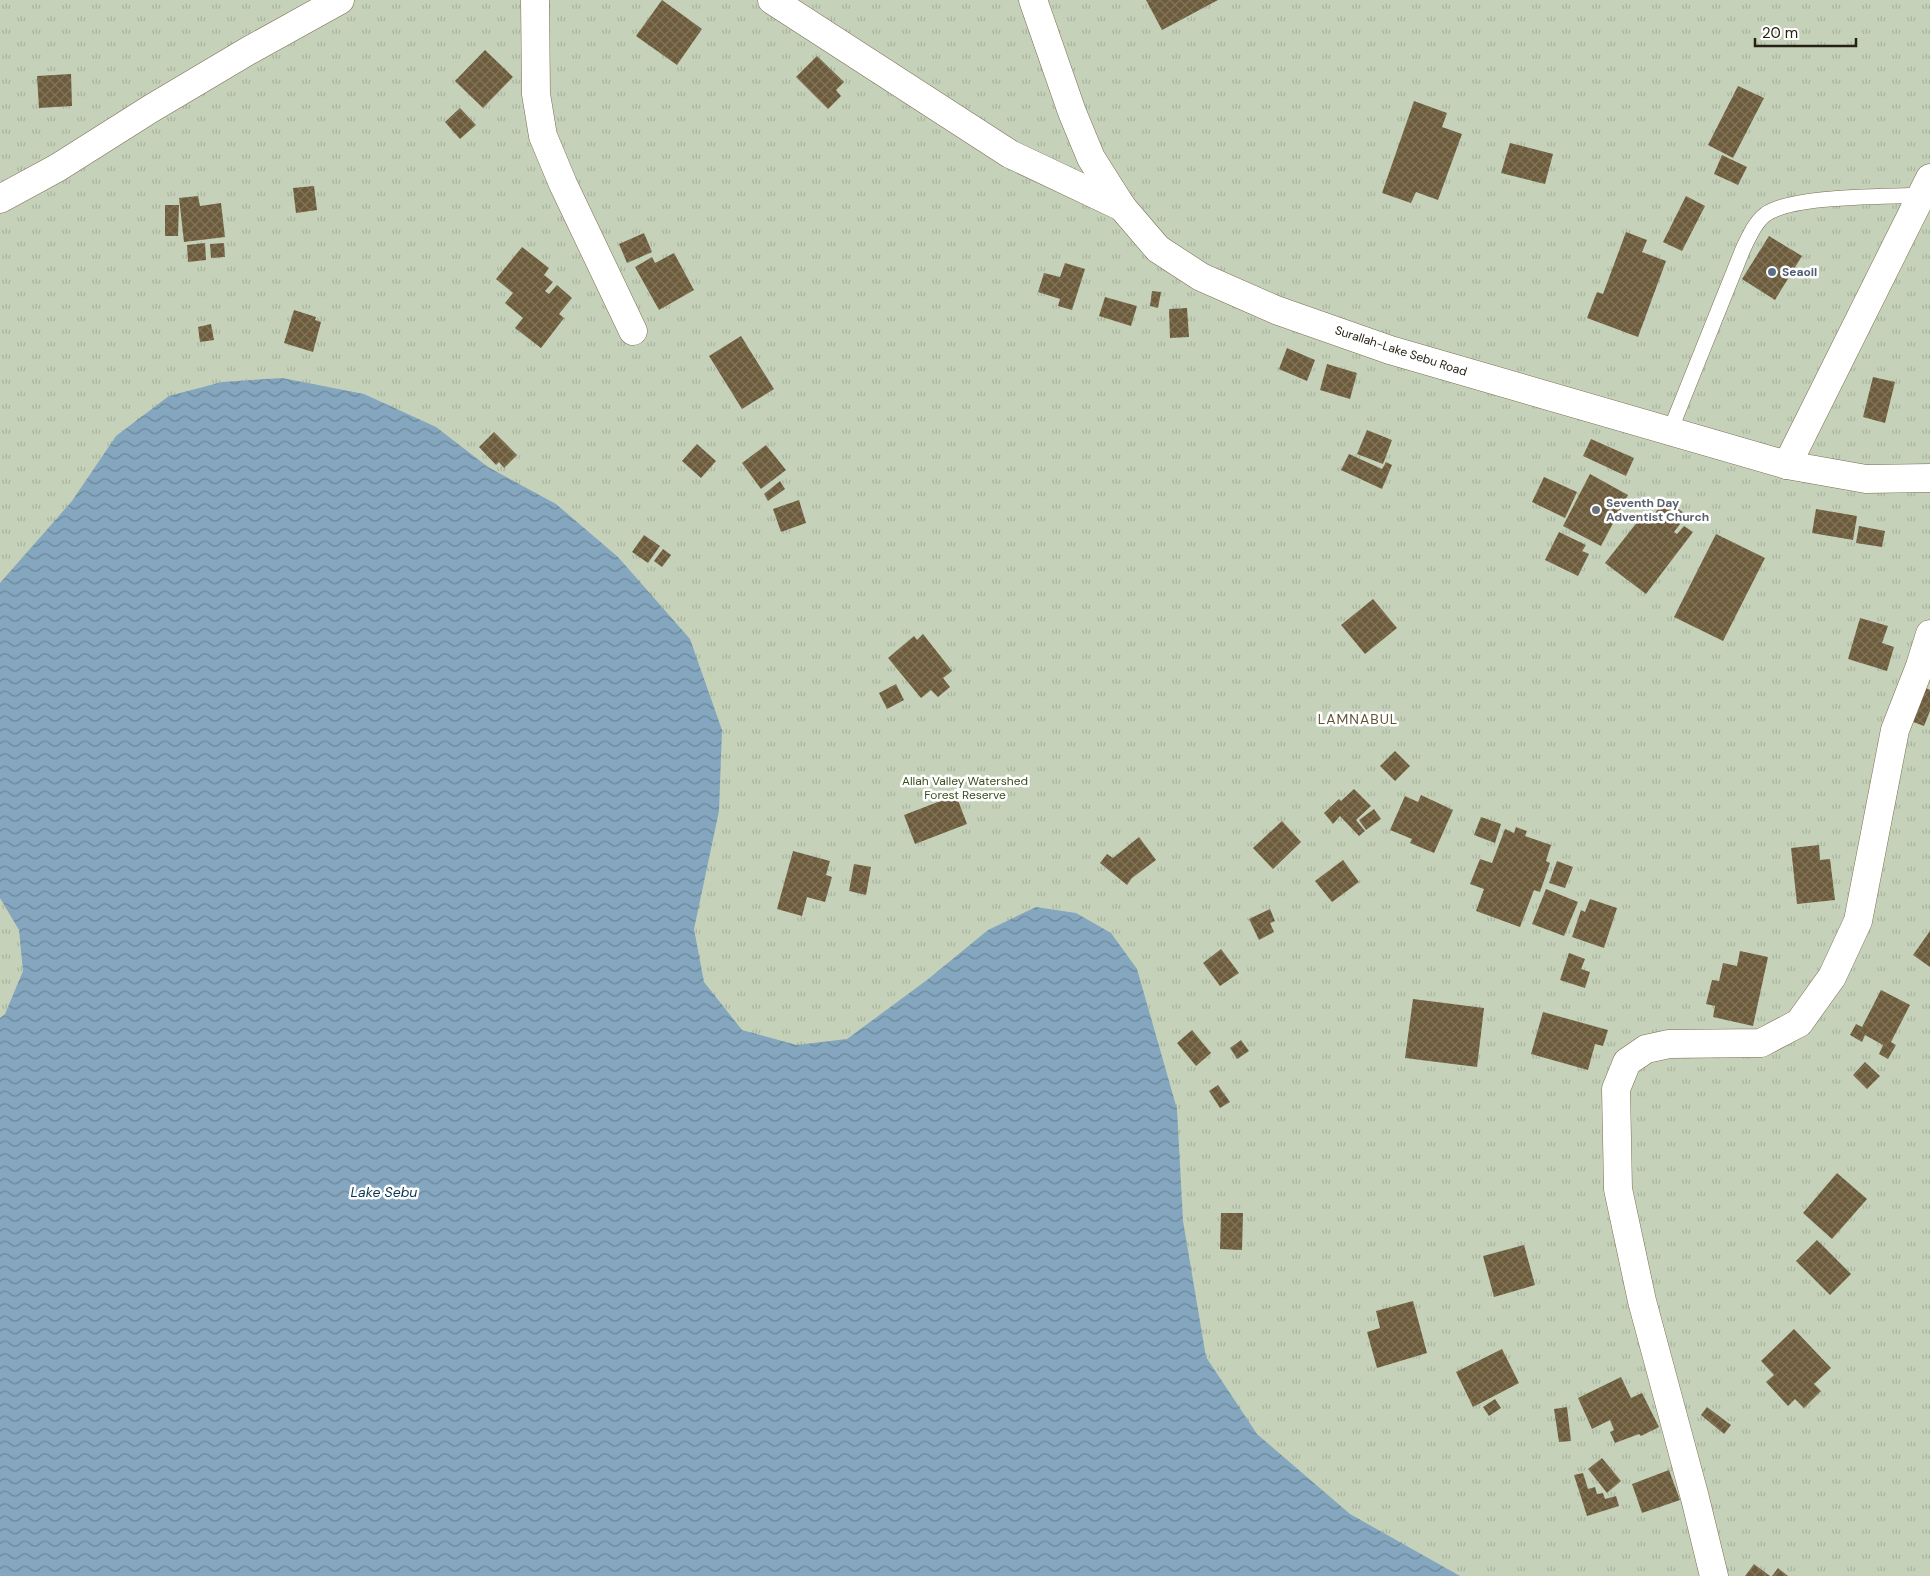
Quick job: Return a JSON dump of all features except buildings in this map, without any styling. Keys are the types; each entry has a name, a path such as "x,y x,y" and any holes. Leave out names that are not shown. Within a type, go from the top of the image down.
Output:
{"street":[{"path":"0,199 57,168 152,108 248,51 340,0"},
{"path":"535,0 536,94 543,136 563,184 633,331"},
{"path":"772,0 1010,154 1122,207"},
{"name":"Surallah-Lake Sebu Road","path":"1033,0 1072,112 1088,149 1122,207 1158,249 1201,277 1276,310 1390,350 1787,465 1866,479 1930,478"},
{"path":"1787,465 1926,186"},
{"path":"1714,1576 1693,1489 1642,1301 1618,1189 1616,1089 1626,1062 1646,1049 1669,1044 1761,1043 1799,1023 1832,978 1858,921 1895,730 1920,666 1930,634"}],"lane":[{"path":"1670,431 1743,249 1755,226 1766,214 1782,207 1809,201 1926,186"}],"green space":[{"name":"Allah Valley Watershed Forest Reserve","path":"0,0 1930,0 1930,1576 0,1576"}],"water":[{"name":"Lake Sebu","path":"282,378 364,394 436,427 488,467 556,504 618,557 690,639 722,730 719,811 694,929 704,982 742,1030 797,1045 847,1039 927,980 988,930 1036,907 1076,913 1111,933 1137,969 1177,1109 1183,1221 1206,1357 1257,1434 1350,1514 1460,1576 0,1576 0,1018 5,1014 23,971 19,930 0,898 0,583 72,501 116,436 169,396 222,382"}],"place":[{"name":"Seaoil","path":"1772,272"},
{"name":"Seventh Day Adventist Church","path":"1596,510"}],"district":[{"name":"LAMNABUL","path":"1358,719"}]}
